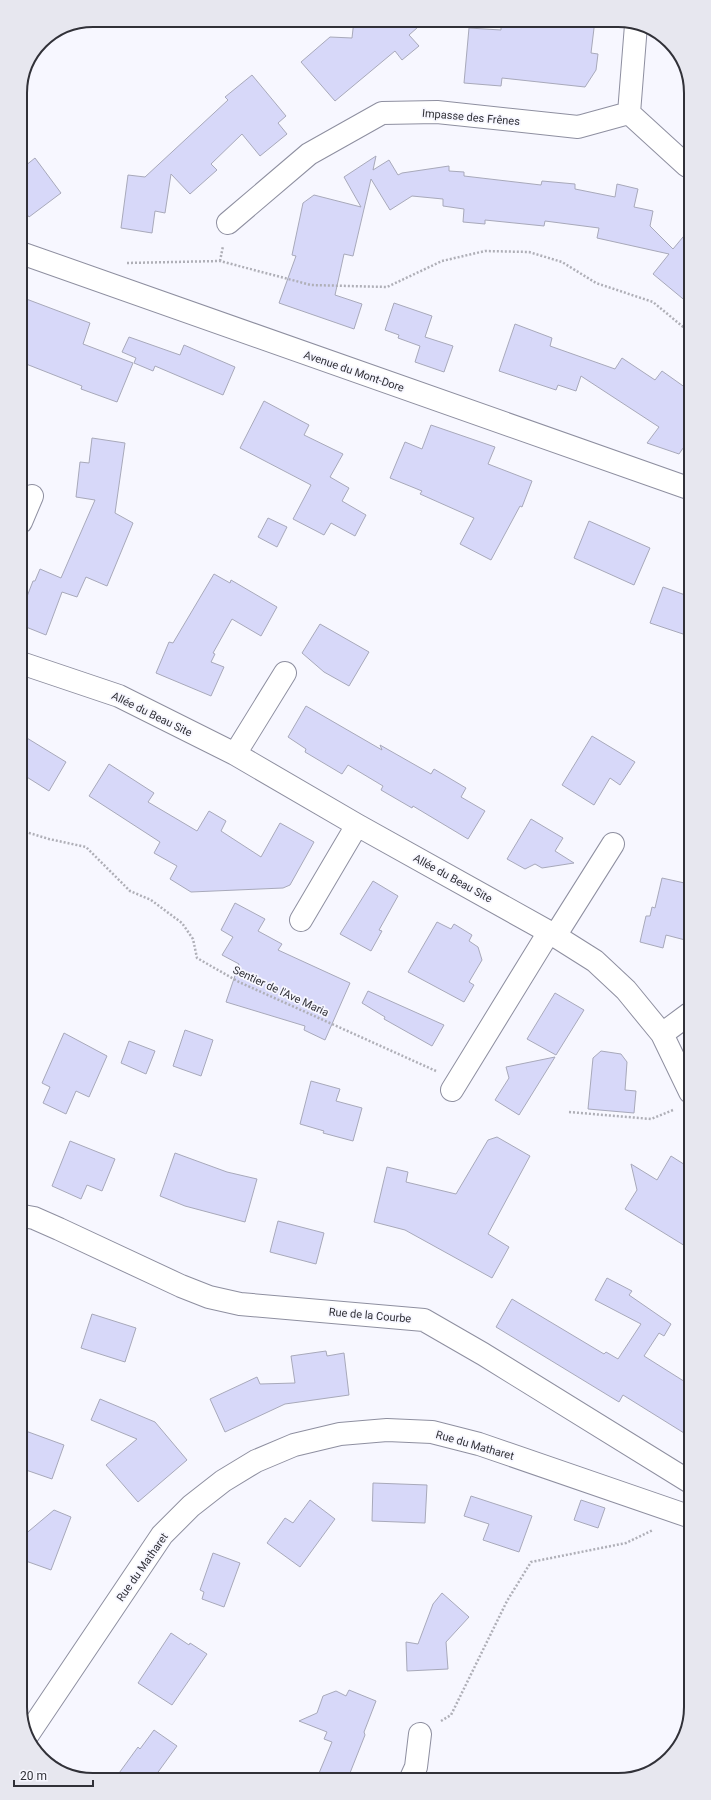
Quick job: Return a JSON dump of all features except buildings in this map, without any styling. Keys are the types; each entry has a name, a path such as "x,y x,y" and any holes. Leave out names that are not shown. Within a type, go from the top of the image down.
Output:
{"street":[{"path":"636,29 629,114 684,163"},
{"name":"Impasse des Frênes","path":"228,223 309,154 382,114 437,112 578,127 629,114"},
{"name":"Avenue du Mont-Dore","path":"27,255 684,487"},
{"path":"27,508 32,496"},
{"name":"Allée du Beau Site","path":"27,665 119,696 236,754 357,825 552,934 595,961 626,990 662,1034 683,1100"},
{"path":"236,754 284,673"},
{"path":"302,920 357,825"},
{"path":"455,1086 552,934 614,844"},
{"path":"662,1034 684,1018"},
{"name":"Rue de la Courbe","path":"27,1217 34,1218 59,1229 181,1286 208,1297 240,1304 424,1320 471,1347 684,1478"},
{"name":"Rue du Matharet","path":"31,1731 162,1535 191,1506 222,1481 256,1462 294,1445 340,1434 387,1430 432,1432 479,1444 682,1515"},
{"path":"413,1773 416,1767 420,1734"}],"path":[{"path":"120,264 135,262 220,261 311,284 387,287 442,261 485,250 529,252 562,262 596,283 652,302 684,328"},
{"name":"Sentier de l'Ave Maria","path":"27,832 86,848 130,891 151,900 182,923 192,940 198,958 239,982 455,1086"},
{"path":"569,1112 651,1119 683,1100"},
{"path":"420,1734 451,1715 507,1601 531,1562 626,1543 682,1515"}]}
